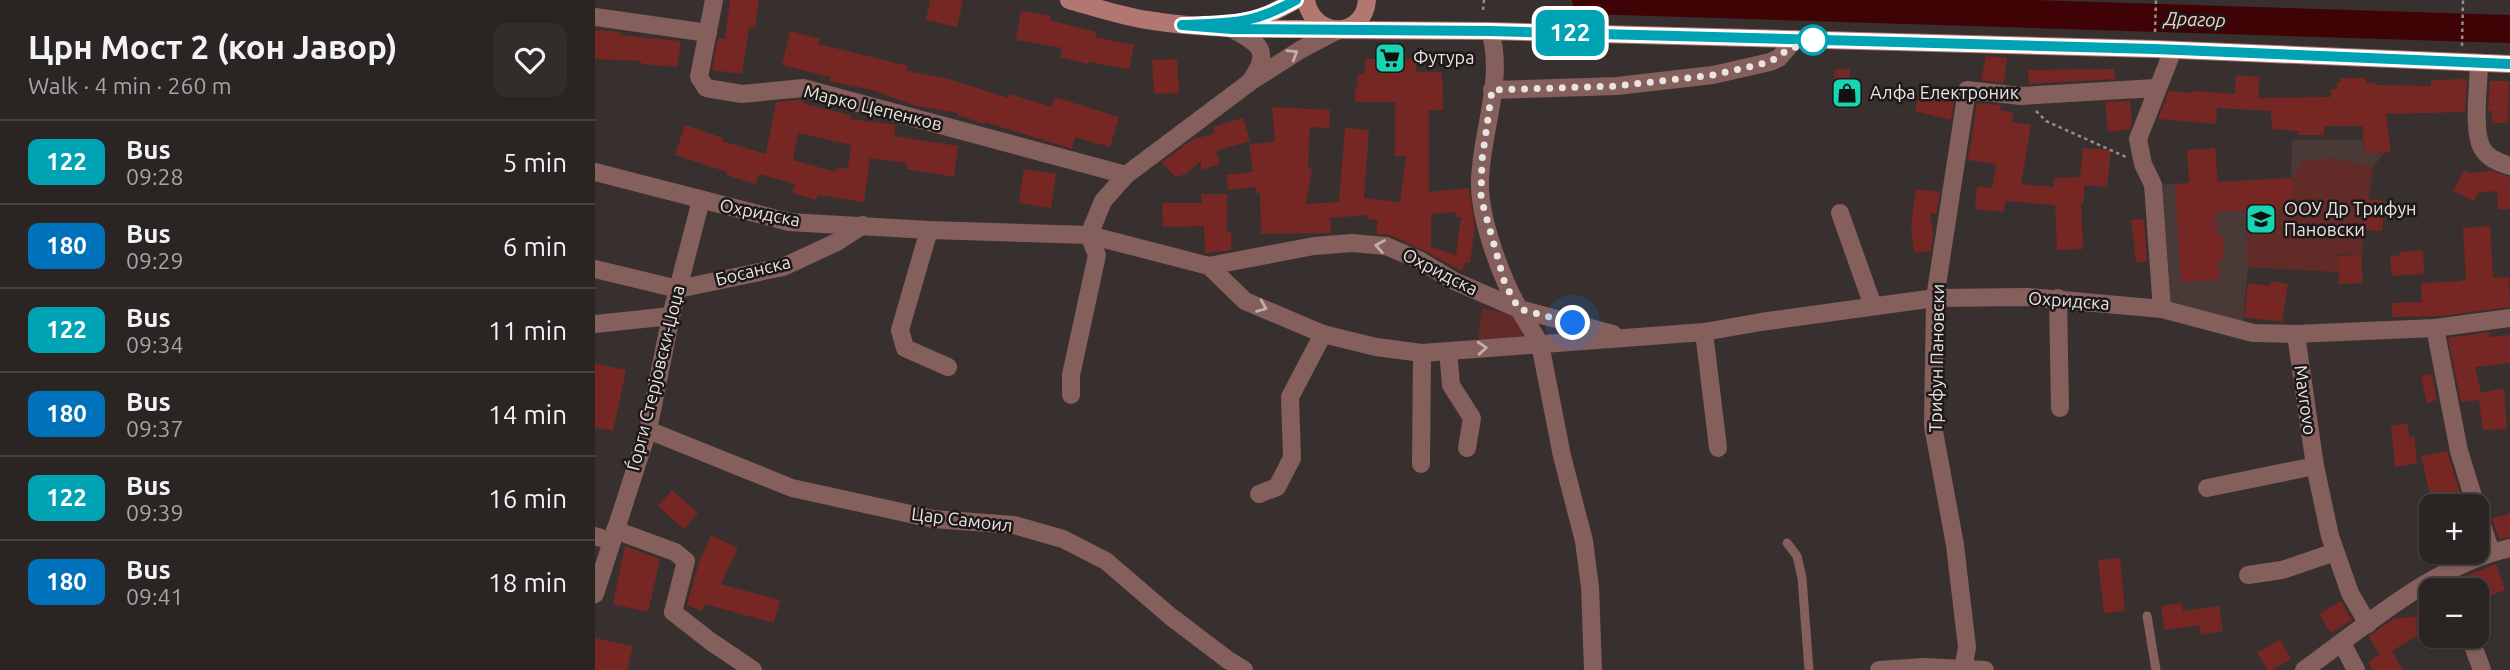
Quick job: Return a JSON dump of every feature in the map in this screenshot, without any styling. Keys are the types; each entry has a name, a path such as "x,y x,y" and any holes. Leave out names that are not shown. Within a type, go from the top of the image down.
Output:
{"main road":[{"path":"1069,0 1144,19 1232,29 1490,31 1795,39 2173,50 2510,64"},
{"path":"1182,25 1235,23 1262,18 1296,0"},
{"path":"1306,0 1313,18 1334,29 1357,22 1363,15 1367,0"}],"street":[{"name":"Марко Цепенков","path":"714,0 699,77 706,88 742,93 803,88 1126,175"},
{"path":"595,17 708,33"},
{"path":"1232,29 1254,41 1261,50 1259,69 1250,82"},
{"path":"1071,395 1071,375 1097,256 1089,234 1103,201 1126,175 1250,82 1334,29"},
{"path":"1490,31 1495,46 1482,160 1481,198 1505,284 1540,344 1562,456 1584,541 1590,587 1593,670"},
{"path":"1492,90 1617,86 1713,75 1770,62 1779,58 1795,39"},
{"path":"2162,309 2153,185 2143,164 2138,139 2173,50"},
{"path":"2479,63 2478,137 2483,150 2494,161 2510,166"},
{"path":"2021,96 2156,88"},
{"name":"Трифун Пановски","path":"1963,669 1966,648 1955,545 1933,426 1935,298 1967,90 2021,96"},
{"name":"Охридска","path":"595,172 789,222 929,230 1089,234 1209,266 1314,246 1374,244 1400,251 1454,281 1519,309 1626,337"},
{"name":"Ѓорги Стерјовски-Џоџа","path":"595,594 607,536 648,430 671,316 701,201"},
{"path":"1840,213 1873,306"},
{"name":"Босанска","path":"595,269 678,289 783,267 837,242 863,225"},
{"path":"929,230 900,330 905,348 948,367"},
{"name":"Охридска","path":"1209,266 1245,301 1323,334 1376,347 1422,353 1704,332 1935,298 2058,298 2162,309 2253,333 2296,334 2435,328 2510,318"},
{"path":"2058,298 2060,408"},
{"path":"595,324 671,316"},
{"path":"2435,328 2459,451 2472,494"},
{"path":"1704,332 1718,448"},
{"path":"1259,494 1277,487 1292,458 1290,397 1323,334"},
{"name":"Mavrovo","path":"2296,334 2315,466 2335,552 2350,593 2368,624"},
{"path":"1448,351 1451,385 1472,418 1467,448"},
{"path":"1421,464 1422,353"},
{"name":"Цар Самоил","path":"648,430 792,488 933,519 1014,526 1063,539 1106,561 1170,615 1244,670"},
{"path":"2207,488 2315,466"},
{"path":"607,536 675,552 687,561 673,612 753,670"},
{"path":"2489,546 2491,552"},
{"path":"2304,670 2446,570 2491,552 2510,548"},
{"path":"2248,575 2282,570 2335,552"},
{"path":"2446,570 2449,578"},
{"path":"2342,643 2356,670"},
{"path":"2474,648 2482,670"},
{"path":"1879,670 1924,667 1985,670"}],"lane":[{"path":"1787,544 1797,556 1802,578 1809,670"},
{"path":"2147,616 2156,670"}],"path":[{"path":"1483,0 1483,10"},
{"path":"2462,45 2463,0"},
{"path":"2155,33 2156,2"},
{"path":"2021,96 2046,121 2143,164"}],"shaded area":[{"name":"ООУ Др Трифун Пановски","path":"2292,140 2363,140 2364,154 2384,153 2373,167 2362,254 2338,254 2338,272 2248,267 2242,330 2162,309 2153,185 2291,178"},
{"path":"2331,158 2373,167 2362,254 2338,254 2338,272 2247,267 2246,211 2293,208 2292,178 2302,161"},
{"path":"1482,308 1520,317 1523,338 1478,339"}],"building":[{"path":"730,0 759,0 755,28 749,27 742,74 712,70 718,38 725,39"},
{"path":"930,0 963,0 957,27 926,20"},
{"path":"1021,11 1051,16 1050,20 1096,32 1095,37 1134,45 1129,69 1060,57 1062,48 1016,40"},
{"path":"595,30 681,41 677,67 641,64 641,61 595,59"},
{"path":"790,31 820,39 818,44 908,66 906,71 949,79 1008,98 1009,94 1052,107 1055,97 1119,117 1110,147 1075,137 1072,149 985,124 957,115 958,113 917,106 872,90 829,81 830,77 782,65"},
{"path":"1986,56 2007,58 2004,83 1981,80"},
{"path":"1177,59 1179,93 1154,94 1152,60"},
{"path":"1365,59 1416,59 1416,72 1442,72 1443,110 1429,110 1429,192 1469,188 1475,226 1470,263 1465,262 1462,271 1390,235 1376,234 1378,220 1367,219 1368,215 1330,218 1331,233 1261,234 1260,193 1256,193 1256,187 1228,190 1226,175 1253,172 1249,145 1275,141 1272,107 1330,110 1329,128 1310,127 1308,168 1312,169 1306,204 1339,202 1345,128 1369,130 1364,198 1400,202 1406,156 1395,156 1395,102 1355,102 1358,74 1365,74","holes":["1456,212 1456,217 1461,217 1456,255 1431,247 1431,214"]},
{"name":"Алфа Електроник","path":"1850,69 1850,80 1858,79 1860,106 1837,108 1834,70"},
{"path":"2114,69 2115,79 2029,84 2028,70"},
{"path":"2236,75 2260,77 2258,98 2331,97 2331,89 2337,89 2337,82 2341,82 2341,78 2365,78 2366,83 2375,85 2431,86 2431,80 2467,79 2465,112 2386,114 2391,152 2365,154 2362,126 2324,126 2324,135 2298,135 2298,131 2272,129 2271,111 2217,108 2216,124 2158,119 2169,91 2235,94"},
{"path":"2490,81 2509,81 2508,123 2492,123 2492,111 2488,111"},
{"path":"1922,85 1955,94 1951,120 1915,111"},
{"path":"800,100 804,101 804,104 851,115 850,119 896,125 894,136 958,146 954,177 907,169 907,163 870,158 864,202 818,195 816,200 792,193 795,184 759,174 756,184 675,155 685,125 723,138 722,141 766,154 776,102","holes":["798,133 851,145 848,169 837,167 836,172 793,160"]},
{"path":"2130,101 2130,129 2108,132 2105,102"},
{"path":"1977,103 2001,105 2000,110 2013,113 2012,122 2031,125 2021,184 2054,187 2054,178 2080,177 2083,148 2111,150 2107,187 2084,185 2084,203 2081,203 2083,249 2057,250 2055,205 2005,201 2004,212 1975,209 1977,187 1992,188 1996,164 1968,160"},
{"path":"1243,118 1250,141 1216,151 1220,164 1201,170 1201,161 1186,174 1175,177 1162,162 1192,140 1215,133 1213,127"},
{"path":"2215,148 2218,182 2292,178 2293,208 2215,212 2217,234 2223,237 2224,259 2218,262 2219,280 2181,282 2175,184 2189,183 2187,150"},
{"path":"1024,169 1056,174 1051,208 1019,203"},
{"path":"2464,170 2470,173 2492,171 2510,177 2510,209 2498,210 2497,191 2478,193 2474,201 2453,191"},
{"path":"1916,189 1940,192 1936,214 1930,213 1933,235 1931,251 1914,253 1911,225"},
{"path":"1201,194 1227,194 1227,232 1231,232 1231,250 1205,253 1204,226 1163,227 1162,203 1202,203"},
{"path":"2366,199 2385,201 2382,231 2362,229"},
{"path":"2144,219 2147,261 2136,263 2131,220"},
{"path":"2490,226 2493,278 2509,277 2510,307 2441,316 2392,317 2392,303 2422,302 2421,283 2466,279 2463,228"},
{"path":"2423,250 2424,274 2392,276 2390,256 2400,255 2399,252"},
{"path":"2361,254 2363,283 2339,284 2338,256"},
{"path":"2271,281 2288,284 2282,322 2244,317 2248,283 2270,286"},
{"path":"2489,332 2489,337 2510,335 2510,363 2475,367 2481,393 2504,388 2507,429 2483,430 2479,400 2461,402 2448,338"},
{"path":"595,364 626,370 613,431 595,427"},
{"path":"2432,374 2437,400 2427,403 2421,376"},
{"path":"2408,423 2409,437 2414,436 2417,463 2395,467 2391,426"},
{"path":"2447,451 2460,494 2431,494 2421,456"},
{"path":"672,490 698,513 684,529 658,506"},
{"path":"2510,514 2510,537 2499,539 2492,518"},
{"path":"711,535 738,548 721,584 780,600 774,623 705,604 702,611 687,605 699,562"},
{"path":"625,546 660,559 648,612 613,604"},
{"path":"2120,558 2125,611 2104,613 2098,560"},
{"path":"2496,564 2505,590 2489,596 2489,578 2461,578"},
{"path":"2341,601 2352,620 2331,633 2319,614"},
{"path":"2182,603 2183,611 2219,606 2223,631 2201,635 2200,625 2164,630 2161,606"},
{"path":"2419,616 2419,627 2416,628 2419,635 2392,651 2403,670 2373,670 2368,662 2379,655 2369,636 2393,619"},
{"path":"595,638 633,646 627,670 595,670"},
{"path":"2280,640 2291,659 2268,670 2257,653"}],"waterway":[{"name":"Драгор","path":"1586,0 2510,29"}],"bus line":[{"name":"122","path":"1296,0 1262,18 1235,23 1182,25 1232,29 1490,31 2155,49 2510,64"}],"place":[{"name":"Футура","path":"1390,58"},
{"name":"Алфа Електроник","path":"1847,93"},
{"name":"ООУ Др Трифун Пановски","path":"2261,219"}],"route":[{"path":"1573,323 1519,309 1505,284 1481,198 1482,160 1492,90 1617,86 1713,75 1770,62 1786,51 1813,40"}]}
